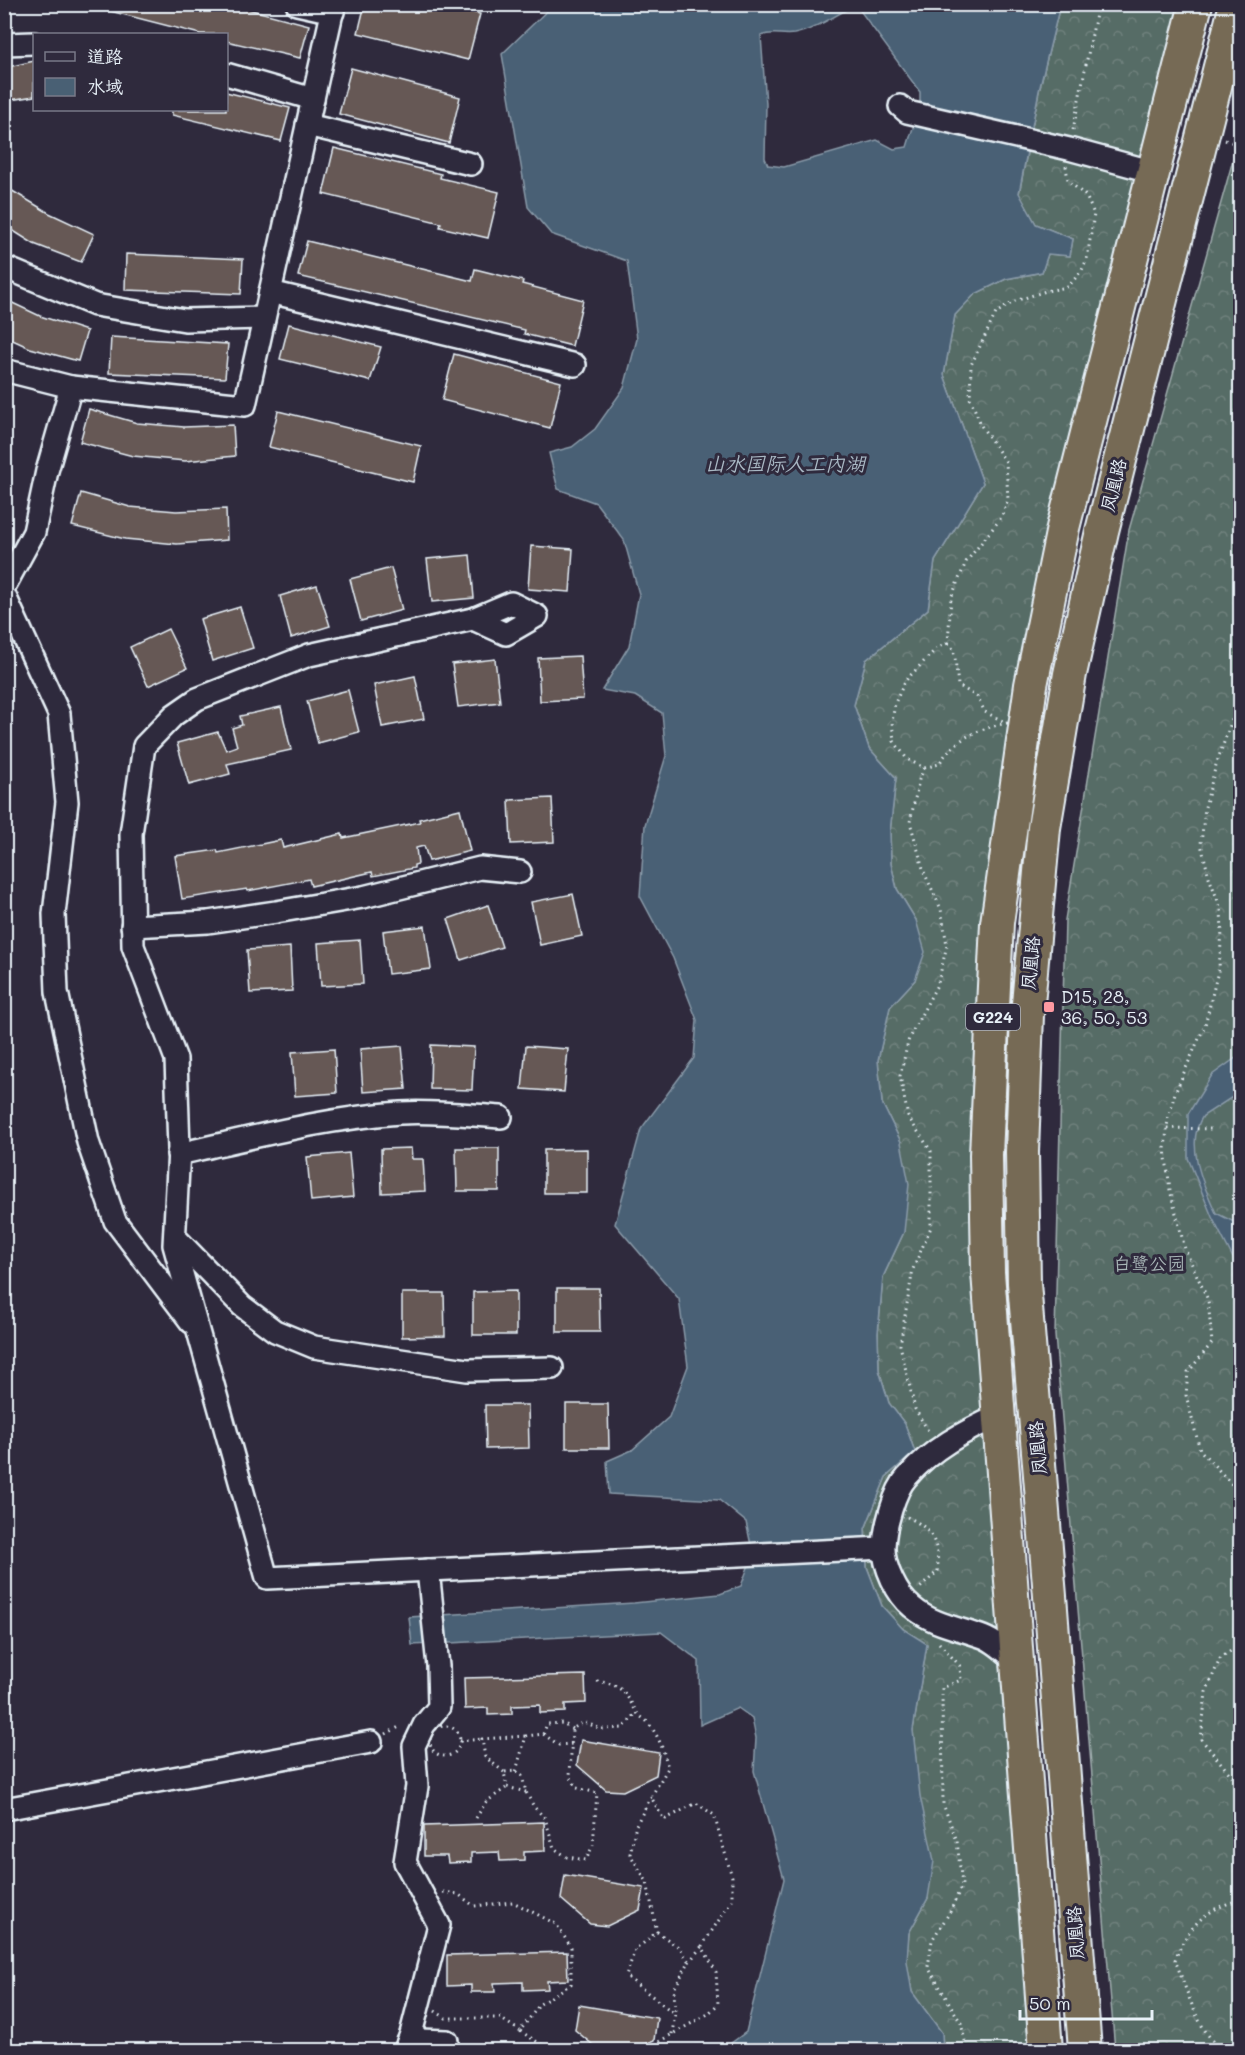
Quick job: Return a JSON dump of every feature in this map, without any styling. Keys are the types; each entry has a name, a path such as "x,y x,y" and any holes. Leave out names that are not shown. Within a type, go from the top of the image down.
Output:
{"highway":[{"name":"凤凰路","path":"1046,2050 988,1272 986,1155 997,923 1031,685 1061,539 1196,4"},
{"name":"凤凰路","path":"1084,2050 1050,1585 1024,1283 1022,1152 1027,1015 1044,828 1070,674 1102,531 1236,4"}],"street":[{"path":"4,370 70,387 245,405 333,8 297,4"},
{"path":"4,44 33,43"},
{"path":"228,75 313,99"},
{"path":"904,109 1154,172"},
{"path":"307,125 471,164"},
{"path":"4,267 94,305 185,320 264,318"},
{"path":"270,292 575,365"},
{"path":"4,587 34,532 46,471 70,387"},
{"path":"4,594 59,714 67,802 54,914 57,992 88,1142 115,1221 198,1332"},
{"path":"473,619 309,655 197,699 174,715 144,746 131,834 133,946 176,1059 178,1154 174,1245 267,1578 883,1548"},
{"path":"132,926 208,922 286,910 374,895 480,868 520,872"},
{"path":"178,1154 325,1122 390,1114 449,1113 501,1117"},
{"path":"174,1237 242,1306 275,1330 314,1347 467,1370 552,1368"},
{"path":"998,1416 963,1433 938,1449 922,1461 905,1479 892,1510 883,1548 887,1565 900,1595 907,1602 934,1621 986,1638 1017,1662"},
{"path":"406,2046 439,1925 405,1862 424,1786 414,1746 424,1725 439,1707 438,1666 428,1570"},
{"path":"4,1809 371,1742"},
{"path":"406,2046 420,2040 447,2041"}],"path":[{"path":"948,644 938,647 905,681 895,703 892,722 894,741 907,759 924,768 939,764 947,751 981,728 1007,723 985,712 977,697 958,685 954,650 948,644 951,598 966,562 1001,518 1008,500 1006,462 982,427 970,398 971,365 996,313 1015,301 1068,287 1082,270 1091,238 1094,214 1086,196 1068,181 1060,147 1098,4"},
{"path":"1240,698 1216,765 1205,807 1201,844 1209,877 1221,909 1219,967 1205,1025 1175,1093 1165,1149 1170,1190 1185,1249 1208,1300 1212,1343 1188,1372 1186,1395 1200,1450 1240,1493"},
{"path":"924,768 919,780 910,822 924,872 941,909 947,945 938,983 909,1038 900,1076 908,1117 931,1151 931,1227 913,1269 900,1345 915,1409 938,1449"},
{"path":"1167,1128 1214,1129"},
{"path":"892,1510 929,1530 938,1554 938,1571 907,1602"},
{"path":"931,1638 939,1642 960,1666 961,1680 942,1688 942,1764 943,1804 957,1841 962,1885 950,1912 932,1940 928,1967 961,2023 967,2050"},
{"path":"1240,1644 1220,1659 1206,1692 1201,1739 1240,1785"},
{"path":"597,1681 613,1684 625,1692 636,1714 648,1722 661,1742 668,1768 636,1825 630,1854 647,1882 657,1932 680,1948 688,1962"},
{"path":"572,1729 584,1722 601,1729 623,1728 636,1714"},
{"path":"543,1734 548,1724 563,1723 572,1729"},
{"path":"448,1726 457,1732 460,1741 457,1751 444,1757 434,1753 430,1739 434,1731 448,1726"},
{"path":"504,1772 516,1771 522,1776 526,1792 534,1808 545,1818 554,1848 567,1857 586,1860 593,1845 597,1793 577,1788 570,1777 572,1729"},
{"path":"460,1741 543,1734 559,1745 572,1744"},
{"path":"516,1771 526,1736"},
{"path":"482,1739 485,1757 504,1772 507,1787"},
{"path":"507,1787 526,1792"},
{"path":"476,1818 486,1802 507,1787"},
{"path":"651,1797 664,1820 696,1803 714,1815 732,1877 732,1900 702,1946 688,1962 674,1989 675,2014 672,2034"},
{"path":"417,1886 436,1892 458,1894 474,1906 513,1902 556,1924 571,1947 571,1983 540,2004 520,2031"},
{"path":"1221,2050 1213,2042 1190,2003 1175,1959 1183,1940 1197,1922 1225,1904 1240,1900"},
{"path":"657,1932 635,1950 626,1976 675,2014"},
{"path":"644,2050 708,2014 718,2004 716,1972 702,1946"},
{"path":"429,2006 446,2018 500,2018 550,2050"}],"green space":[{"path":"1060,5 1184,5 988,919 1033,2050 943,2050 942,2033 912,1992 906,1961 909,1933 928,1898 913,1730 927,1644 903,1629 882,1606 867,1567 865,1529 886,1477 915,1452 905,1424 889,1403 879,1370 878,1333 883,1277 904,1232 901,1142 882,1103 878,1060 890,1007 915,980 916,920 897,889 891,864 890,832 896,778 869,748 854,705 866,660 928,609 935,561 983,483 944,375 955,315 975,294 1006,279 1042,272 1048,254 1070,256 1073,239 1036,224 1019,194 1039,91"},
{"name":"白鹭公园","path":"1240,135 1240,2050 1115,2050 1055,1335 1065,920 1129,530"}],"water":[{"name":"山水国际人工内湖","path":"553,5 1060,5 1039,91 1019,193 1036,224 1073,239 1070,256 1048,254 1042,272 1006,279 975,294 955,315 944,375 983,483 935,561 928,609 866,660 854,705 869,748 896,778 890,832 891,864 897,889 916,920 925,952 915,980 890,1007 878,1060 882,1103 901,1142 909,1184 904,1232 883,1277 878,1333 879,1370 889,1403 905,1424 915,1452 886,1477 865,1529 867,1567 882,1606 903,1629 927,1644 913,1730 920,1796 934,1861 928,1898 909,1933 907,1961 912,1992 942,2033 943,2050 693,2050 695,2045 727,2046 746,2032 784,1879 754,1771 756,1738 752,1718 738,1708 700,1725 699,1661 661,1632 412,1645 409,1617 634,1603 720,1594 741,1586 753,1554 746,1522 719,1500 609,1494 607,1461 632,1450 669,1417 688,1366 679,1299 615,1224 641,1129 694,1058 697,1020 673,958 640,896 645,825 666,756 662,713 635,696 602,690 629,646 639,594 624,540 596,503 558,489 549,453 572,447 595,429 624,388 637,339 627,261 551,234 528,207 502,54","holes":["850,8 859,9 920,92 920,105 907,147 894,149 877,140 784,167 768,165 765,158 766,104 761,36 801,32"]},
{"path":"1240,1055 1240,1092 1203,1116 1195,1139 1198,1165 1216,1213 1240,1225 1240,1297 1234,1260 1212,1217 1188,1158 1188,1114 1212,1075"}],"building":[{"path":"107,4 229,4 309,25 300,58 228,41 228,33 196,33 106,10"},
{"path":"365,4 440,4 480,14 468,60 358,33"},
{"path":"33,61 33,96 4,101 4,68"},
{"path":"351,68 460,97 449,143 339,114"},
{"path":"228,92 290,108 281,141 172,115 172,111 228,111"},
{"path":"334,148 441,174 440,178 499,192 488,238 440,227 441,223 323,194"},
{"path":"4,186 49,213 94,234 81,262 34,244 4,225"},
{"path":"307,241 472,281 475,269 583,300 572,346 524,334 525,330 298,276"},
{"path":"126,254 243,259 241,294 125,290"},
{"path":"4,299 40,316 87,331 78,361 30,348 4,336"},
{"path":"289,324 381,347 370,381 280,359"},
{"path":"111,337 228,344 225,378 109,373"},
{"path":"454,354 561,382 550,428 442,400"},
{"path":"89,409 137,423 184,427 233,425 235,456 185,461 133,456 80,442"},
{"path":"278,411 421,446 413,482 269,447"},
{"path":"81,493 130,507 176,511 226,509 227,540 177,544 125,539 72,526"},
{"path":"531,546 573,549 570,592 528,589"},
{"path":"470,555 474,598 432,602 427,559"},
{"path":"391,568 402,610 361,621 350,579"},
{"path":"317,585 330,626 291,638 280,596"},
{"path":"240,607 253,648 212,661 200,619"},
{"path":"168,629 187,668 148,686 130,647"},
{"path":"580,656 583,699 540,701 538,658"},
{"path":"495,659 500,702 458,707 452,664"},
{"path":"415,676 424,719 382,727 374,685"},
{"path":"348,690 359,732 318,743 307,701"},
{"path":"281,707 291,750 227,764 230,774 189,785 177,743 218,732 226,750 237,746 232,728 242,725 240,716"},
{"path":"552,798 554,842 511,844 509,800"},
{"path":"460,809 470,851 429,861 424,846 416,848 418,864 414,865 414,868 373,876 372,872 311,886 309,879 248,891 247,889 182,899 175,856 217,850 218,853 281,840 283,848 342,834 343,838 420,822 419,819"},
{"path":"573,894 582,936 540,945 531,902"},
{"path":"488,905 502,947 461,960 448,919"},
{"path":"425,926 431,969 388,974 383,931"},
{"path":"360,940 363,984 321,986 318,943"},
{"path":"290,947 292,991 250,993 247,950"},
{"path":"431,1045 474,1047 472,1090 430,1089"},
{"path":"402,1046 406,1089 363,1092 360,1049"},
{"path":"526,1046 568,1049 564,1092 522,1089"},
{"path":"334,1049 337,1093 295,1096 292,1052"},
{"path":"411,1148 412,1159 423,1159 425,1191 382,1193 381,1149"},
{"path":"456,1148 499,1148 499,1191 457,1191"},
{"path":"587,1149 587,1193 544,1193 544,1150"},
{"path":"349,1153 353,1197 311,1201 307,1157"},
{"path":"557,1288 599,1288 600,1332 557,1332"},
{"path":"516,1291 516,1335 473,1335 473,1292"},
{"path":"402,1293 444,1293 445,1336 402,1337"},
{"path":"566,1404 608,1404 609,1448 566,1448"},
{"path":"485,1405 528,1405 529,1448 486,1449"},
{"path":"585,1675 586,1703 565,1704 565,1712 540,1713 540,1705 512,1706 512,1714 488,1715 488,1708 465,1709 464,1678"},
{"path":"581,1740 659,1753 656,1775 623,1791 606,1790 577,1765"},
{"path":"544,1822 545,1851 524,1852 524,1860 500,1861 499,1852 471,1853 471,1862 448,1863 447,1856 424,1856 424,1826"},
{"path":"565,1875 644,1888 640,1910 607,1926 590,1924 561,1899"},
{"path":"567,1952 568,1980 547,1981 548,1989 523,1990 523,1982 494,1983 495,1992 471,1992 471,1985 447,1986 447,1955"},
{"path":"579,2005 657,2018 654,2040 632,2050 599,2050 575,2030"}],"place":[{"name":"D15, 28, 36, 50, 53","path":"1049,1007"}]}
